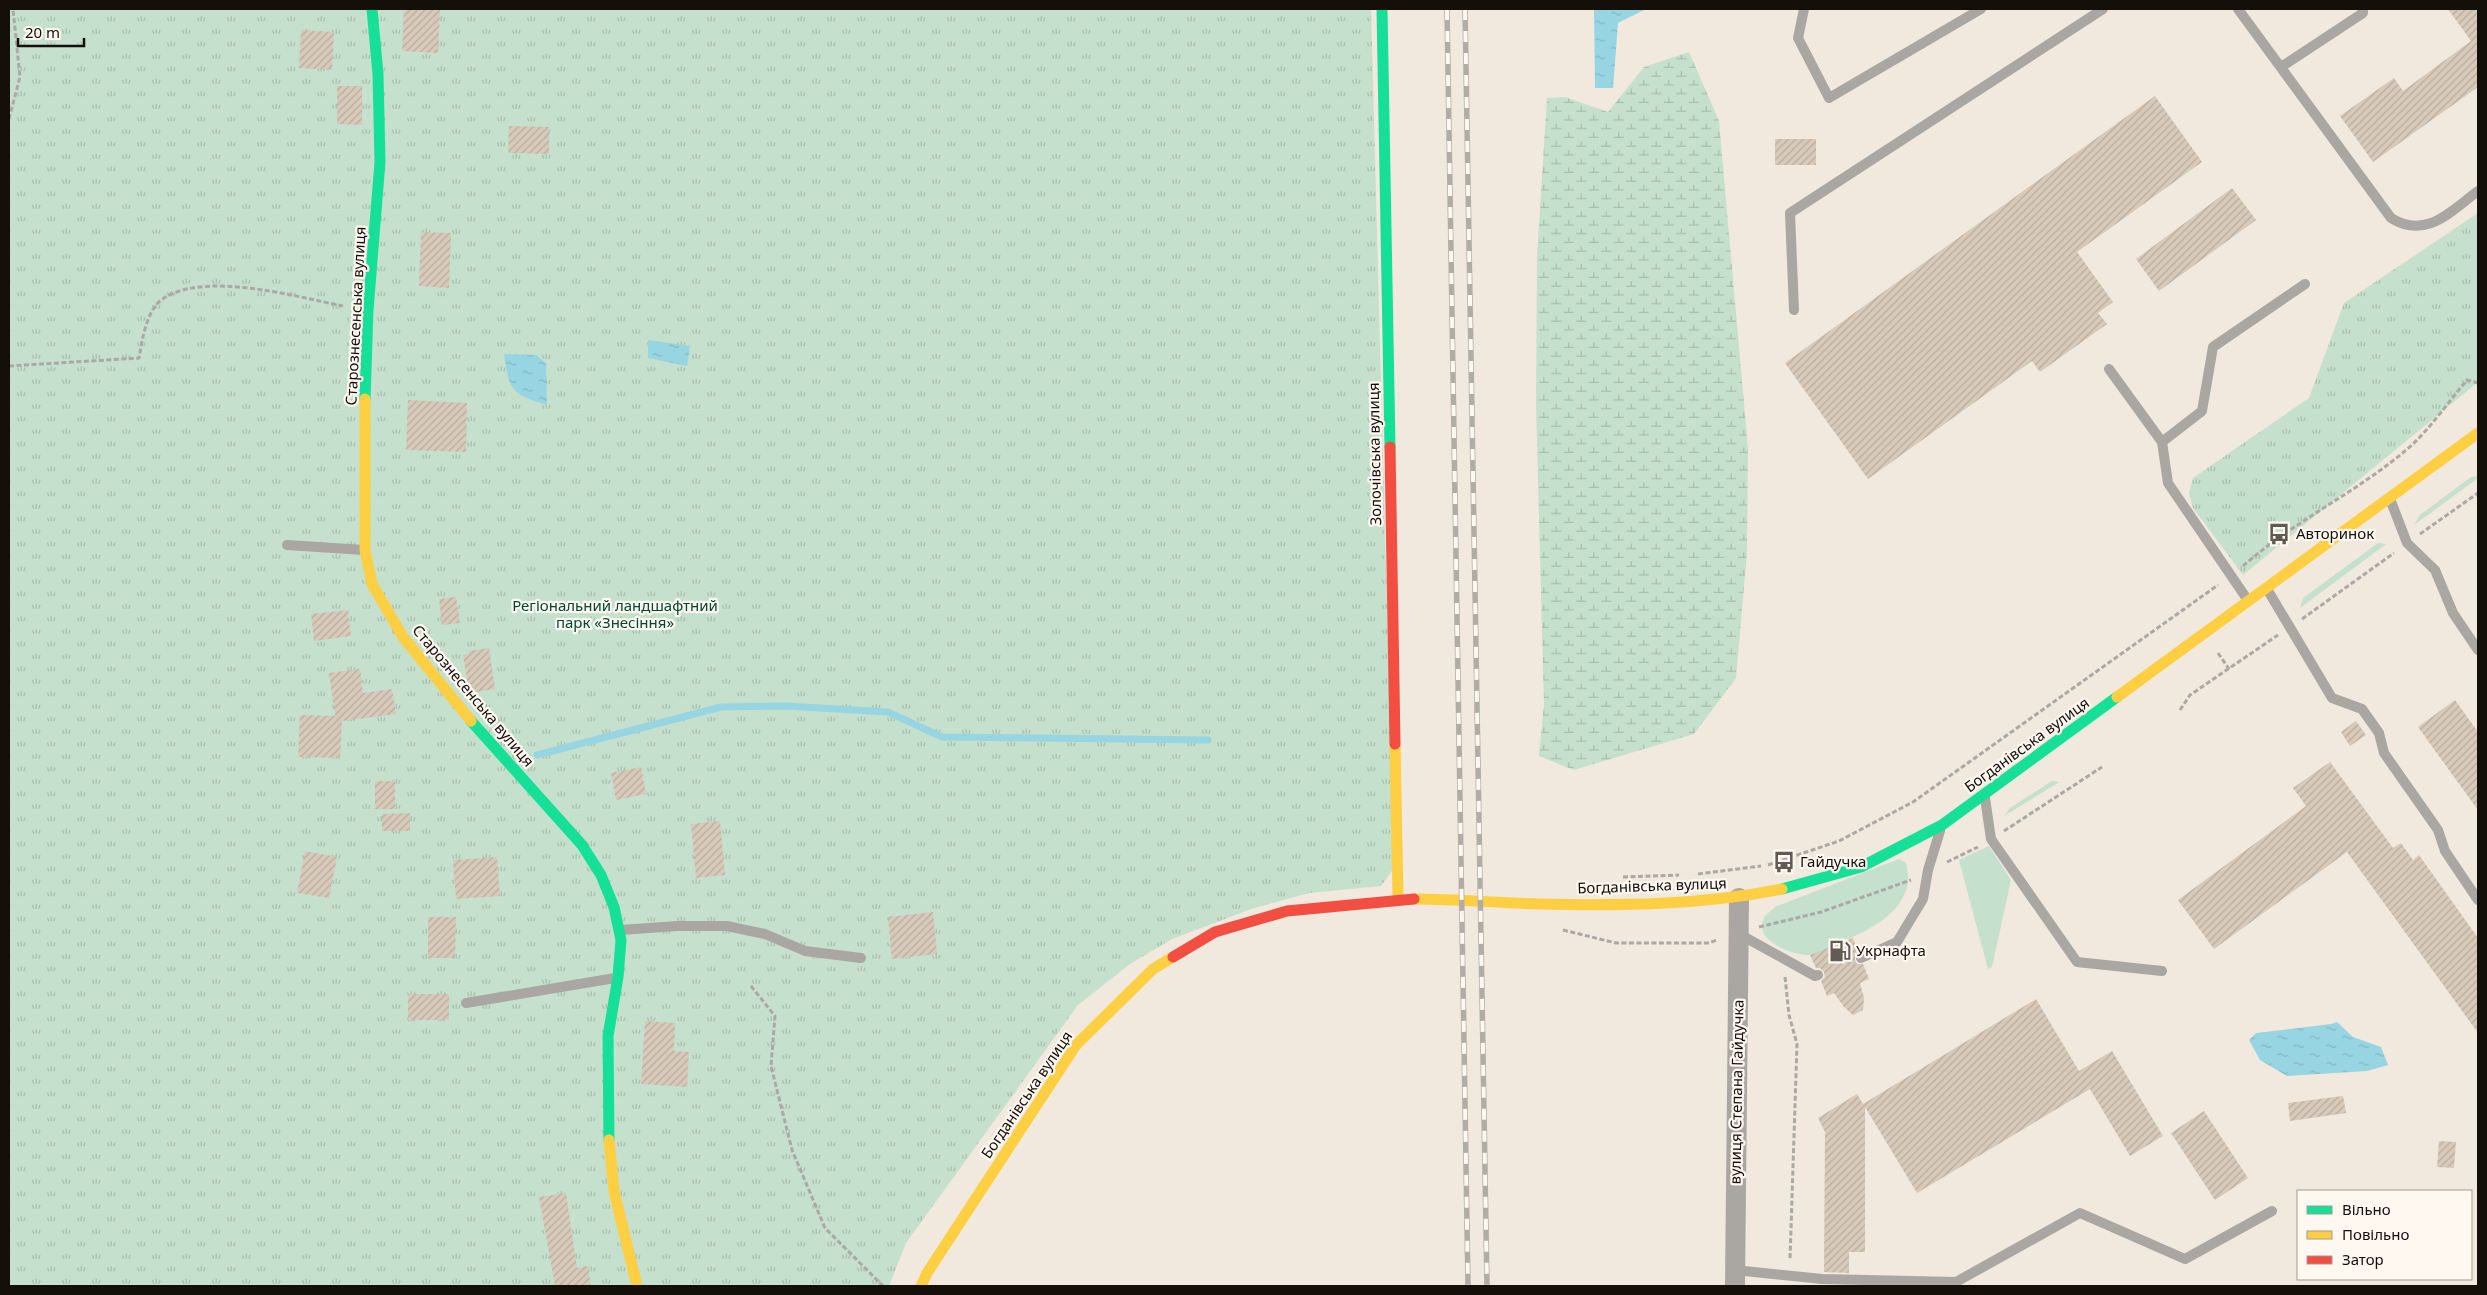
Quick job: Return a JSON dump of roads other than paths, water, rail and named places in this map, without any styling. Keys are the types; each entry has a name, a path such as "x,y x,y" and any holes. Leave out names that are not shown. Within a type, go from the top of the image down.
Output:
{"street":[{"name":"Старознесенська вулиця","path":"372,9 378,74 380,162 368,310 365,387 365,550 372,584 403,637 468,717 582,844 601,875 614,907 620,930 618,977 608,1036 608,1140 614,1191 637,1286"},
{"name":"Золочівська вулиця","path":"1382,9 1398,899"},
{"name":"Богданівська вулиця","path":"921,1286 927,1273 1076,1045 1153,969 1215,932 1287,911 1398,899 1472,899 1539,904 1649,904 1739,898 1787,888 1861,867 1942,825 2478,433"},
{"name":"вулиця Степана Гайдучка","path":"1735,1278 1739,898"}],"lane":[{"path":"1804,9 1798,38 1829,98 1981,9"},
{"path":"1794,310 1790,213 2103,9"},
{"path":"2238,9 2384,210 2400,223 2410,226 2430,224 2478,191"},
{"path":"2280,67 2362,13 2363,9"},
{"path":"2162,442 2202,411 2214,347 2305,284"},
{"path":"2109,369 2162,442 2168,483 2248,602"},
{"path":"2390,498 2408,543 2436,570 2453,613 2478,650"},
{"path":"287,545 365,550"},
{"path":"2266,588 2332,698 2362,709 2379,733 2384,752 2438,830 2445,851 2478,900"},
{"path":"1984,794 1991,839 2077,962 2162,971"},
{"path":"1861,958 1897,942 1923,899 1928,870 1942,825"},
{"path":"620,930 676,926 727,926 765,934 805,951 861,958"},
{"path":"1739,934 1782,959 1815,976 1818,975"},
{"path":"466,1003 618,977"},
{"path":"1735,1278 1789,1274 1822,1279 1956,1282 2080,1213 2185,1258 2272,1211"}],"water":[{"path":"1594,9 1646,9 1618,23 1613,88 1595,88"},
{"path":"648,340 690,346 687,366 648,358"},
{"path":"504,354 536,355 546,363 547,405 519,394 514,389 508,376"},
{"path":"2337,1022 2353,1037 2381,1047 2388,1065 2367,1071 2287,1076 2260,1060 2249,1040 2256,1033"}],"waterway":[{"path":"537,755 721,707 786,706 888,712 942,737 1208,740"}],"railway":[{"path":"1447,9 1468,1286"},
{"path":"1465,9 1487,1286"}],"place":[{"name":"Авторинок","path":"2279,534"},
{"name":"Гайдучка","path":"1784,862"},
{"name":"Укрнафта","path":"1840,951"}],"park label":[{"name":"Регіональний ландшафтний парк «Знесіння»","path":"615,614"}]}
